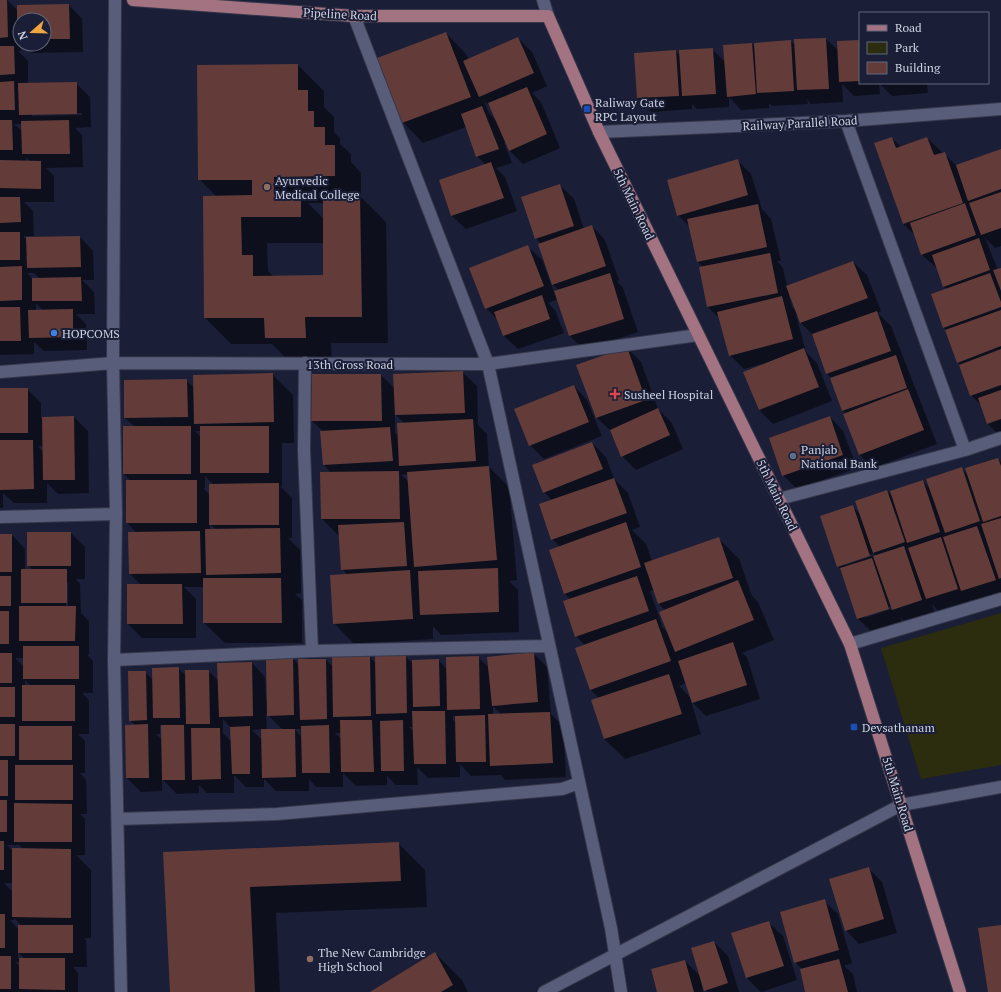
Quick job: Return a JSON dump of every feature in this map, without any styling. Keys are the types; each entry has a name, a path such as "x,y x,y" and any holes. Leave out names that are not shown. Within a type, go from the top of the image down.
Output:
{"main road":[{"name":"Pipeline Road","path":"132,0 354,16 548,16"},
{"name":"5th Main Road","path":"548,16 599,132 850,644 960,992"}],"street":[{"path":"115,0 113,363 116,514 114,660 121,992"},
{"path":"543,0 548,16"},
{"path":"354,16 488,364 579,783 615,955 621,992"},
{"name":"Railway Parallel Road","path":"599,132 846,121 1001,109"},
{"path":"846,121 965,450"},
{"name":"13th Cross Road","path":"0,372 113,363 488,364 698,335"},
{"path":"306,363 304,450 312,651"},
{"path":"779,499 965,450 1001,438"},
{"path":"0,517 116,514"},
{"path":"850,644 1001,599"},
{"path":"114,660 312,651 549,646"},
{"path":"118,818 284,813 562,789 579,783"},
{"path":"544,992 901,805 1001,787"}],"green space":[{"path":"1001,613 1001,765 921,779 881,648"}],"building":[{"path":"0,0 7,0 8,37 0,38"},
{"path":"69,4 70,39 52,39 52,12 17,12 17,5"},
{"path":"446,32 471,97 402,123 377,58"},
{"path":"518,37 534,73 479,97 463,61"},
{"path":"826,38 829,89 797,90 794,39"},
{"path":"791,40 794,91 757,93 754,43"},
{"path":"859,40 859,81 839,82 837,41"},
{"path":"752,43 756,94 727,97 723,45"},
{"path":"0,46 12,46 12,52 14,52 15,74 0,75"},
{"path":"713,48 716,94 682,96 679,50"},
{"path":"676,50 679,96 637,98 634,53"},
{"path":"298,64 298,90 308,90 308,111 314,111 314,127 325,127 325,145 335,145 335,176 274,177 274,195 301,195 301,217 241,217 242,255 253,255 253,276 323,275 323,195 360,194 362,317 305,317 306,338 265,338 264,318 204,318 203,196 252,195 252,180 198,180 197,65"},
{"path":"14,81 15,110 0,110 0,82"},
{"path":"77,82 77,114 19,115 18,83"},
{"path":"527,87 547,134 509,151 488,103"},
{"path":"482,106 499,149 476,157 461,114"},
{"path":"0,120 12,120 13,150 0,150"},
{"path":"69,120 70,154 22,154 21,121"},
{"path":"892,137 896,148 927,137 934,155 945,152 963,203 903,224 874,143"},
{"path":"1001,149 1001,189 968,201 956,165"},
{"path":"738,159 748,195 677,216 667,180"},
{"path":"0,160 41,161 41,189 0,188"},
{"path":"491,162 504,198 451,216 439,180"},
{"path":"560,184 574,226 535,239 521,197"},
{"path":"1001,192 1001,228 981,235 969,203"},
{"path":"0,197 20,197 21,222 0,223"},
{"path":"965,203 976,235 921,255 910,223"},
{"path":"758,204 767,247 697,262 687,219"},
{"path":"592,225 606,266 552,285 538,244"},
{"path":"0,232 20,232 20,260 0,260"},
{"path":"80,236 81,267 27,268 26,237"},
{"path":"979,238 990,270 943,287 932,255"},
{"path":"528,245 544,286 485,309 469,268"},
{"path":"770,253 778,293 707,307 699,267"},
{"path":"853,261 868,298 800,323 786,286"},
{"path":"22,266 22,300 0,301 0,267"},
{"path":"1001,268 1001,291 993,270"},
{"path":"610,273 624,319 569,336 554,291"},
{"path":"990,273 1001,302 1001,307 943,328 931,294"},
{"path":"81,277 82,301 32,301 32,278"},
{"path":"542,295 550,319 503,336 494,312"},
{"path":"782,296 793,339 729,356 717,312"},
{"path":"0,307 20,307 21,341 0,341"},
{"path":"73,309 73,337 29,338 28,310"},
{"path":"1001,310 1001,346 957,363 945,330"},
{"path":"877,311 891,351 826,374 812,334"},
{"path":"627,347 646,400 596,418 576,365"},
{"path":"804,348 819,387 759,410 743,372"},
{"path":"1001,349 1001,385 970,396 959,365"},
{"path":"896,355 907,388 842,411 830,378"},
{"path":"463,371 465,413 395,415 393,374"},
{"path":"273,373 274,422 194,424 193,375"},
{"path":"312,374 381,374 382,421 311,421"},
{"path":"187,379 188,417 124,418 124,380"},
{"path":"574,385 589,422 529,446 514,409"},
{"path":"0,388 28,388 28,433 0,433"},
{"path":"908,389 924,430 859,455 843,414"},
{"path":"1001,390 1001,419 987,424 978,398"},
{"path":"658,408 670,435 621,457 610,430"},
{"path":"74,416 75,480 43,480 42,417"},
{"path":"830,416 843,455 782,476 769,438"},
{"path":"473,419 476,461 399,466 397,423"},
{"path":"123,426 191,426 191,474 123,474"},
{"path":"200,426 269,426 269,473 200,473"},
{"path":"390,427 393,461 323,465 320,431"},
{"path":"0,440 33,440 34,489 0,490"},
{"path":"592,442 603,469 543,493 532,465"},
{"path":"998,458 1001,466 1001,516 983,522 965,468"},
{"path":"489,466 497,560 414,567 407,472"},
{"path":"962,467 980,521 945,533 926,479"},
{"path":"399,471 400,519 321,519 320,472"},
{"path":"614,478 627,513 551,540 539,504"},
{"path":"126,480 197,480 197,523 126,523"},
{"path":"923,480 940,532 907,543 890,491"},
{"path":"279,483 279,525 209,525 209,484"},
{"path":"887,490 905,542 873,553 855,501"},
{"path":"853,505 870,556 837,567 820,516"},
{"path":"1001,518 1001,578 999,579 981,524"},
{"path":"404,522 407,566 341,570 338,525"},
{"path":"626,522 641,567 564,594 549,550"},
{"path":"977,526 996,580 961,591 943,537"},
{"path":"280,528 281,573 206,575 205,529"},
{"path":"200,531 201,573 129,574 128,532"},
{"path":"27,532 71,532 71,566 27,566"},
{"path":"0,534 12,534 12,572 0,572"},
{"path":"719,537 733,578 658,604 644,563"},
{"path":"941,537 958,589 926,599 908,548"},
{"path":"904,546 922,600 892,610 873,556"},
{"path":"872,558 889,609 857,619 840,568"},
{"path":"498,568 499,612 420,615 418,571"},
{"path":"21,569 67,569 67,603 21,603"},
{"path":"410,570 413,619 333,624 330,575"},
{"path":"0,576 11,576 11,606 0,606"},
{"path":"637,576 649,611 575,637 563,601"},
{"path":"203,578 281,578 282,623 203,623"},
{"path":"738,580 754,620 675,652 659,612"},
{"path":"127,584 182,584 183,624 127,624"},
{"path":"19,606 76,606 75,641 19,641"},
{"path":"0,611 9,611 9,644 0,644"},
{"path":"656,619 671,661 590,690 575,648"},
{"path":"733,642 747,685 692,703 678,661"},
{"path":"23,646 79,646 79,679 23,679"},
{"path":"534,652 538,702 492,706 487,657"},
{"path":"0,653 12,653 12,683 0,683"},
{"path":"406,655 407,713 376,714 375,656"},
{"path":"370,656 371,716 333,717 332,657"},
{"path":"479,656 480,709 447,710 446,657"},
{"path":"293,657 294,715 267,716 266,658"},
{"path":"298,659 326,659 327,719 300,720"},
{"path":"439,659 440,706 413,707 412,660"},
{"path":"252,662 253,716 219,717 217,663"},
{"path":"179,667 180,718 153,718 152,668"},
{"path":"185,670 209,670 210,724 186,724"},
{"path":"128,671 146,671 147,720 129,721"},
{"path":"669,674 682,714 604,739 591,700"},
{"path":"22,685 75,685 75,721 22,721"},
{"path":"0,687 15,687 15,717 0,717"},
{"path":"412,711 445,711 446,764 414,764"},
{"path":"550,712 553,763 490,766 488,714"},
{"path":"485,715 486,762 456,762 455,716"},
{"path":"340,720 372,720 374,772 341,772"},
{"path":"403,720 404,771 381,771 380,721"},
{"path":"0,724 15,724 15,756 0,756"},
{"path":"148,724 149,778 126,778 125,725"},
{"path":"161,725 184,725 185,780 162,780"},
{"path":"329,725 330,773 302,773 301,726"},
{"path":"19,726 72,726 72,760 19,760"},
{"path":"250,726 250,774 232,774 230,727"},
{"path":"191,728 220,728 221,779 192,780"},
{"path":"261,729 295,729 296,777 262,778"},
{"path":"0,760 8,760 8,796 0,796"},
{"path":"15,765 73,765 73,800 15,800"},
{"path":"0,800 7,800 7,832 0,832"},
{"path":"14,803 72,804 72,842 14,842"},
{"path":"0,841 4,841 4,870 0,870"},
{"path":"399,842 401,881 250,887 255,992 170,992 163,852"},
{"path":"12,848 71,849 71,918 12,917"},
{"path":"869,867 884,919 845,931 829,879"},
{"path":"825,899 839,950 794,963 780,912"},
{"path":"0,914 5,914 5,948 0,948"},
{"path":"769,921 784,966 746,978 731,933"},
{"path":"18,925 73,925 73,953 18,953"},
{"path":"1001,925 1001,992 988,992 978,928"},
{"path":"714,941 728,983 704,991 691,948"},
{"path":"435,952 453,985 441,992 370,992"},
{"path":"0,956 11,956 11,989 0,989"},
{"path":"19,958 65,958 65,990 19,989"},
{"path":"839,959 848,992 805,992 800,969"},
{"path":"685,960 694,992 657,992 651,969"}],"place":[{"name":"Raliway Gate RPC Layout","path":"587,109"},
{"name":"Ayurvedic Medical College","path":"267,187"},
{"name":"HOPCOMS","path":"54,333"},
{"name":"Susheel Hospital","path":"615,394"},
{"name":"Panjab National Bank","path":"793,456"},
{"name":"Devsathanam","path":"854,727"},
{"name":"The New Cambridge High School","path":"310,959"}]}
